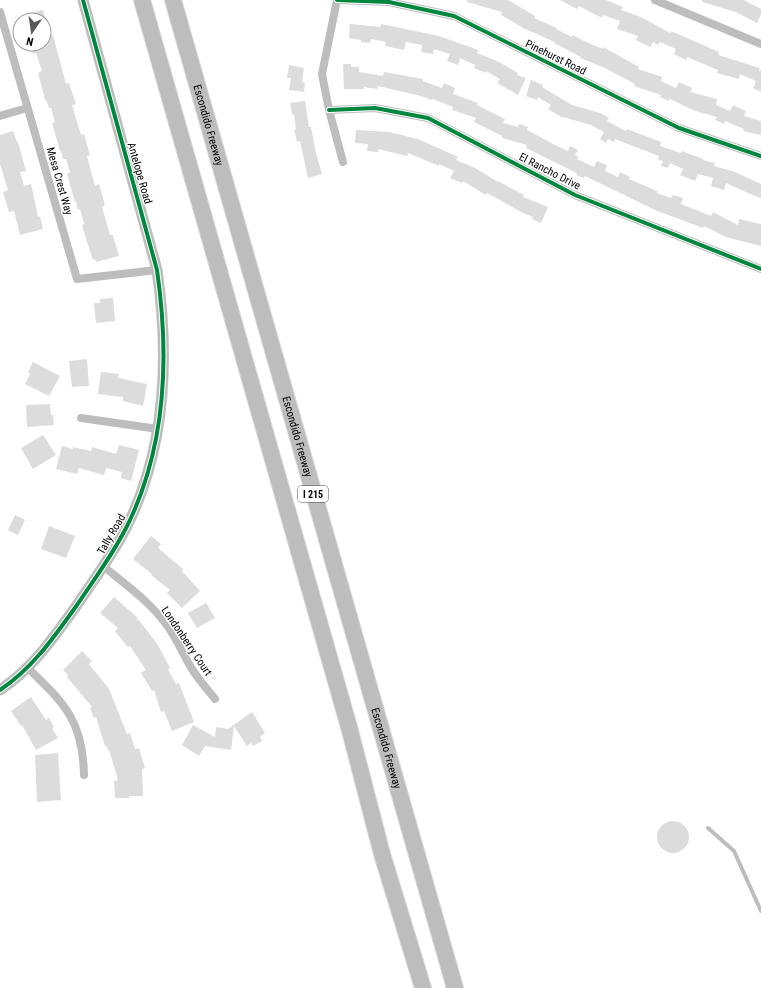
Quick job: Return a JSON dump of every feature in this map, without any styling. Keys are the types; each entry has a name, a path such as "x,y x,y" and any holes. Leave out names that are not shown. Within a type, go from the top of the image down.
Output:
{"highway":[{"name":"I 215","path":"142,0 349,727 382,854 423,988"},
{"name":"Escondido Freeway","path":"173,0 455,988"}],"street":[{"name":"Antelope Road","path":"83,0 157,270 161,299 163,353"},
{"path":"337,0 322,74 329,110 343,162"},
{"name":"Pinehurst Road","path":"337,0 389,2 454,16 679,128 761,156"},
{"path":"655,0 761,44"},
{"name":"Mesa Crest Way","path":"0,12 77,279 157,270"},
{"path":"0,116 28,108"},
{"name":"El Rancho Drive","path":"329,110 375,108 428,118 575,195 761,269"},
{"name":"Tally Road","path":"0,690 28,668 52,640 103,566 130,521 144,487 155,450 158,429 163,353"},
{"path":"81,418 158,429"},
{"name":"Londonberry Court","path":"103,566 138,594 155,610 176,639 192,670 215,699"},
{"path":"28,668 59,700 76,726 82,747 84,775"}],"lane":[{"path":"708,828 734,851 761,912"}],"building":[{"path":"467,0 508,0 535,16 534,18 557,28 556,29 572,37 573,35 603,49 603,47 639,67 638,69 662,77 661,81 676,88 679,82 692,88 690,92 717,99 716,105 730,111 733,105 746,111 744,116 761,121 761,135 743,131 744,129 725,121 724,124 715,120 717,117 695,111 670,99 668,101 660,97 661,95 634,86 635,84 605,68 580,58 581,57 554,43 555,42 525,29 501,15 502,12 467,2"},
{"path":"560,0 606,0 623,7 621,10 641,17 670,33 671,31 719,52 718,55 760,68 761,92 753,88 756,81 740,74 739,79 717,73 718,70 687,57 686,60 674,54 676,49 660,42 658,45 653,42 650,47 636,40 638,36 617,29 620,21 603,15 602,18 579,6 577,9"},
{"path":"702,0 744,0 761,9 761,15 757,23 736,12 702,2"},
{"path":"350,24 380,27 381,24 439,36 478,50 477,53 499,62 518,73 517,75 526,78 518,95 497,83 500,79 486,71 486,73 474,68 475,65 460,58 458,65 447,61 450,54 434,49 433,54 421,52 422,45 406,42 404,50 385,46 386,42 371,39 370,43 349,38"},
{"path":"53,35 66,84 69,83 76,104 72,105 81,135 84,134 90,155 87,156 95,186 99,184 105,205 102,207 110,235 113,235 119,256 96,262 95,259 93,260 82,225 84,224 80,209 78,210 75,202 67,174 70,172 66,159 63,159 60,151 52,123 55,122 51,108 49,108 45,100 38,73 42,71 36,53 33,54 32,52 52,52"},
{"path":"343,64 351,64 351,67 359,67 359,72 383,76 384,72 423,79 423,81 442,88 444,83 455,88 453,94 478,103 477,105 505,119 503,123 518,127 519,124 528,127 527,130 557,146 568,151 570,146 578,150 575,155 578,156 577,159 594,167 597,161 607,165 605,171 618,177 620,172 630,177 629,179 657,191 657,193 671,198 673,195 683,198 681,204 711,216 713,212 738,225 739,219 761,224 761,246 726,237 704,226 703,228 655,210 585,176 584,178 576,175 577,173 526,148 527,145 502,138 502,136 474,122 476,118 452,110 453,107 433,99 432,100 378,86 377,89 364,87 364,89 344,89"},
{"path":"289,65 304,68 302,82 305,83 304,92 289,90 291,78 287,78"},
{"path":"531,80 543,85 542,87 572,105 600,113 609,118 607,121 626,131 627,129 661,142 660,146 681,153 682,151 703,160 715,163 714,166 735,172 761,184 761,198 726,183 724,190 711,186 713,178 698,174 695,181 680,175 683,169 670,163 668,168 661,166 663,161 658,160 659,156 615,139 614,142 608,139 606,143 600,139 604,132 591,125 563,118 548,109 551,105 538,97 537,100 526,96"},
{"path":"305,101 309,127 311,127 322,174 308,178 300,141 297,142 294,130 296,129 294,114 292,114 290,103"},
{"path":"356,130 389,132 418,139 458,157 456,160 475,168 524,195 523,197 548,207 541,223 532,219 533,217 487,193 486,195 463,181 462,183 450,178 454,171 439,164 439,166 408,153 407,156 378,149 378,152 367,151 368,144 355,143"},
{"path":"13,131 18,142 26,171 20,172 24,186 31,184 38,217 40,216 43,229 20,235 14,211 9,212 3,192 8,190 0,164 0,135"},
{"path":"113,298 115,321 96,323 94,303 100,303 100,299"},
{"path":"87,359 89,386 72,387 69,361"},
{"path":"33,362 60,376 49,396 25,384 30,374 28,372"},
{"path":"101,372 119,374 118,378 147,384 143,406 123,401 123,397 98,394"},
{"path":"50,404 54,425 27,427 26,405"},
{"path":"43,435 56,455 33,469 21,448"},
{"path":"119,445 139,450 131,481 121,478 122,472 106,468 104,475 79,468 77,474 56,469 62,446 91,451 92,447 116,454"},
{"path":"15,515 25,520 18,535 8,530"},
{"path":"49,526 75,536 66,558 41,549"},
{"path":"151,536 161,544 158,548 183,569 182,571 200,591 182,608 167,593 170,590 133,559"},
{"path":"114,597 138,618 135,622 138,619 158,645 170,668 168,669 176,684 179,683 194,722 172,731 164,711 161,712 154,690 152,691 141,673 146,670 130,646 128,647 115,631 118,628 100,613"},
{"path":"206,603 215,618 197,628 188,613"},
{"path":"82,651 92,661 89,664 109,689 127,734 130,733 135,749 139,748 145,768 142,769 143,796 115,798 114,781 118,780 110,753 105,746 96,717 94,718 90,708 92,707 63,670"},
{"path":"31,697 46,720 49,718 54,727 52,728 58,738 36,750 22,725 21,726 11,711"},
{"path":"252,712 265,733 260,737 262,741 253,746 251,743 247,746 234,726 231,750 205,746 199,756 182,745 193,725 215,737 216,727 228,729"},
{"path":"58,753 61,800 37,802 35,755"},
{"path":"670,821 676,821 685,825 689,837 685,849 676,853 670,853 661,849 657,840 657,834 661,825"}],"cycle path":[{"path":"0,690 23,672 51,640 112,553 130,520 142,491 158,429 162,397 163,333 157,270 83,0"},
{"path":"337,0 389,2 454,16 679,128 761,156"},
{"path":"329,110 375,108 428,118 575,195 761,269"}]}
